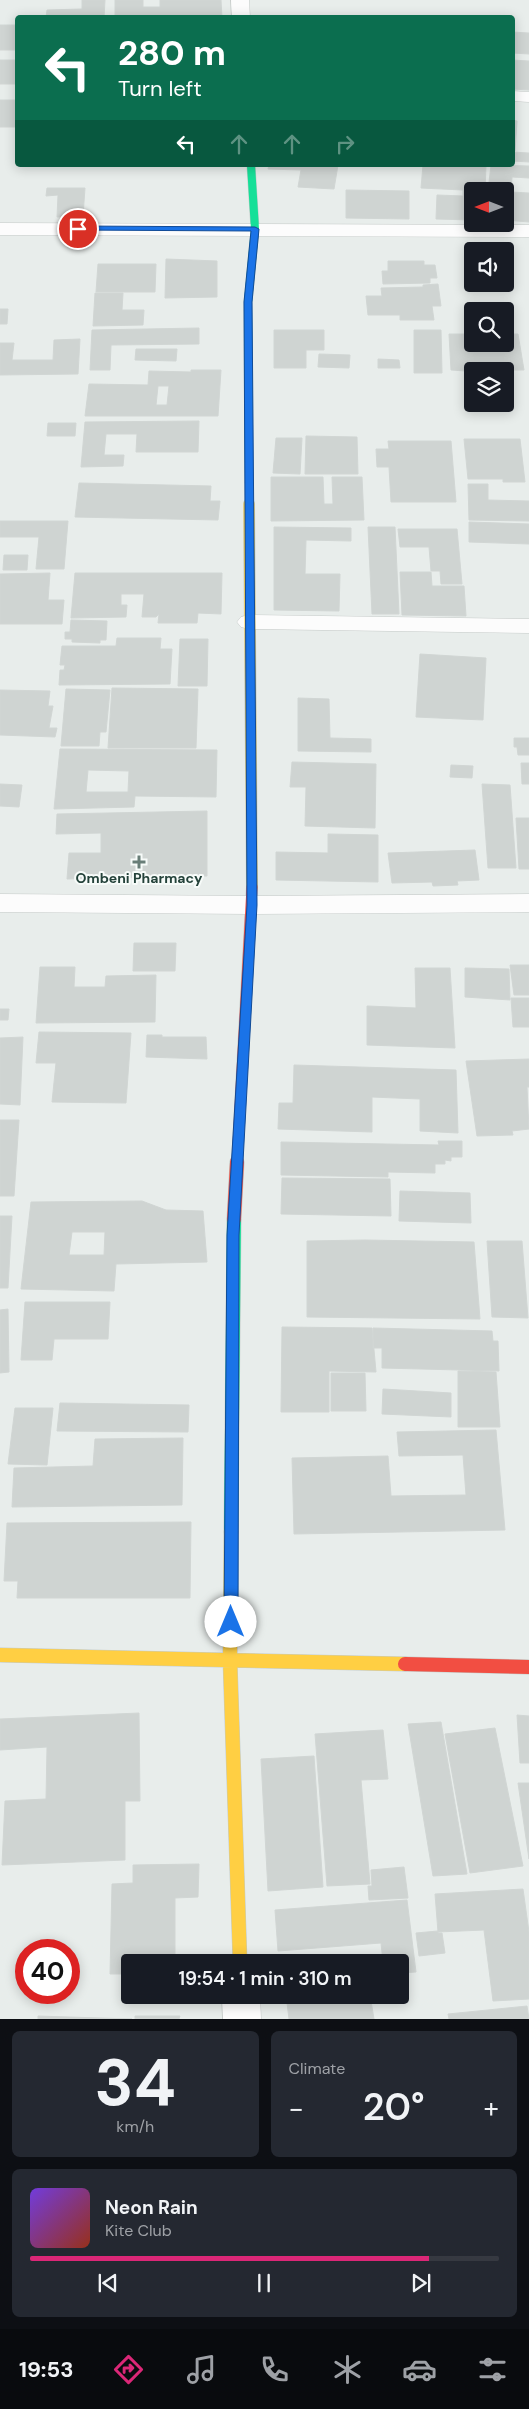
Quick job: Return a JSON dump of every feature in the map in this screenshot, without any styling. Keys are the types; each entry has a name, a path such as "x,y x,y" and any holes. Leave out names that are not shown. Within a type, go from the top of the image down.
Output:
{"street":[{"path":"240,0 241,15"},
{"path":"515,96 529,96"},
{"path":"240,1954 230,1660 233,1235 252,905 248,302 255,229 251,167"},
{"path":"0,229 529,231"},
{"path":"249,622 529,626"},
{"path":"0,903 252,905 529,903"},
{"path":"0,1655 529,1667"},
{"path":"241,2004 242,2019"}],"building":[{"path":"82,0 105,0 104,15 46,15 47,10 82,9"},
{"path":"115,0 143,0 143,7 160,7 160,0 221,0 222,15 115,15"},
{"path":"0,25 15,25 15,50 0,50"},
{"path":"515,32 529,33 529,54 515,53"},
{"path":"0,60 15,60 15,84 0,84"},
{"path":"515,60 529,61 529,90 515,89"},
{"path":"0,100 15,100 15,127 0,127"},
{"path":"515,121 517,121 515,151"},
{"path":"515,152 529,153 529,162 515,161"},
{"path":"529,166 529,178 512,177 512,182 489,182 491,167"},
{"path":"268,167 338,167 334,189 298,187 301,170 268,169"},
{"path":"423,167 486,167 485,182 464,182 464,220 436,219 437,195 463,196 463,190 421,188"},
{"path":"47,188 85,188 83,216 57,217 58,195 46,196"},
{"path":"346,190 409,191 409,219 346,218"},
{"path":"514,192 529,193 529,222 514,221"},
{"path":"166,259 217,261 217,297 165,298"},
{"path":"388,261 424,261 424,265 435,265 437,278 430,278 430,283 383,284 382,271 388,271"},
{"path":"98,264 156,264 155,292 96,292"},
{"path":"438,284 441,306 432,306 434,320 400,320 400,315 368,315 366,296 382,296 381,288 423,287 423,285"},
{"path":"95,293 123,293 122,310 144,310 143,325 93,326"},
{"path":"0,309 8,309 7,324 0,324"},
{"path":"199,328 199,344 111,345 110,370 90,370 92,330"},
{"path":"274,330 324,330 324,350 306,350 306,368 274,368"},
{"path":"414,330 441,330 442,373 414,373"},
{"path":"449,334 464,334 464,352 514,352 514,334 518,334 524,370 514,370 514,362 464,362 464,371 451,370"},
{"path":"80,339 78,374 0,375 0,343 14,343 12,360 53,360 54,340"},
{"path":"136,349 177,349 176,361 135,360"},
{"path":"319,354 350,355 349,368 318,367"},
{"path":"378,359 399,360 400,368 378,368"},
{"path":"191,370 221,370 218,416 85,416 89,384 148,385 149,371 191,372","holes":["158,386 169,386 167,405 156,405"]},
{"path":"199,421 198,452 136,452 137,434 106,434 104,455 124,455 123,466 81,467 85,422"},
{"path":"48,423 76,423 75,436 47,436"},
{"path":"306,436 357,437 358,474 305,474"},
{"path":"276,438 302,438 300,474 273,473"},
{"path":"464,439 520,439 525,482 503,482 503,479 468,479"},
{"path":"388,441 451,441 456,502 391,502 389,467 377,467 376,449 389,449"},
{"path":"271,477 323,477 324,504 333,504 332,477 362,477 364,520 271,521"},
{"path":"79,483 211,486 210,501 220,501 218,520 75,517"},
{"path":"468,484 488,484 488,500 529,501 529,521 469,520"},
{"path":"0,521 68,521 64,569 36,569 39,537 0,537"},
{"path":"469,522 529,524 529,544 469,542"},
{"path":"274,527 351,528 351,541 306,540 305,574 340,574 339,611 274,610"},
{"path":"368,527 395,527 399,614 372,614"},
{"path":"398,529 457,529 462,584 441,584 440,571 431,571 429,547 400,547"},
{"path":"4,555 28,555 27,570 3,570"},
{"path":"400,572 431,572 432,586 464,586 466,616 402,615"},
{"path":"50,573 48,600 64,600 62,624 0,624 0,574"},
{"path":"75,573 222,573 221,614 198,613 197,623 158,623 159,614 156,617 142,617 144,594 121,594 121,605 127,605 126,617 71,618"},
{"path":"71,620 107,621 106,640 100,640 100,643 72,642 72,639 65,639 65,632 70,632"},
{"path":"117,638 161,638 160,649 172,649 170,684 59,685 60,670 64,670 65,665 60,665 62,646 116,646"},
{"path":"180,639 208,639 207,686 178,686"},
{"path":"420,654 486,658 483,720 416,717"},
{"path":"112,688 198,689 196,748 108,748"},
{"path":"66,689 110,690 106,732 100,732 99,746 61,746"},
{"path":"0,690 50,691 48,706 53,706 49,728 57,728 55,737 0,735"},
{"path":"298,698 329,699 330,738 371,739 371,752 298,751"},
{"path":"514,738 529,738 529,755 518,755 517,747 514,747"},
{"path":"60,749 217,750 216,797 135,796 134,807 54,809","holes":["88,770 129,771 128,792 86,792"]},
{"path":"292,762 376,764 375,828 305,826 306,787 290,787"},
{"path":"521,763 529,763 529,784 522,784"},
{"path":"451,765 473,766 472,778 450,777"},
{"path":"0,784 22,785 19,807 0,806"},
{"path":"482,784 510,785 516,868 488,868"},
{"path":"207,811 207,876 67,879 69,853 101,853 101,833 56,834 57,814"},
{"path":"516,818 529,818 529,869 519,869"},
{"path":"328,834 378,835 378,882 276,880 276,852 328,853"},
{"path":"475,850 479,880 457,881 458,885 433,886 432,882 392,883 388,853"},
{"path":"134,943 176,943 175,971 133,971"},
{"path":"510,965 529,965 529,995 514,995"},
{"path":"40,967 75,967 74,987 105,987 106,976 156,975 155,1022 36,1023"},
{"path":"415,968 450,968 455,1048 367,1045 367,1006 416,1008"},
{"path":"465,968 509,969 510,1000 465,997"},
{"path":"511,998 529,998 529,1027 513,1027"},
{"path":"0,1009 9,1009 8,1020 0,1020"},
{"path":"39,1032 131,1033 126,1103 52,1102 56,1063 36,1063"},
{"path":"147,1035 206,1037 207,1059 146,1057"},
{"path":"23,1037 20,1105 0,1104 0,1038"},
{"path":"529,1059 529,1087 527,1087 529,1129 512,1131 513,1135 477,1136 466,1061"},
{"path":"294,1065 456,1070 458,1133 420,1131 420,1099 372,1097 372,1132 278,1129 279,1103 293,1103"},
{"path":"0,1120 19,1120 14,1196 0,1196"},
{"path":"438,1141 462,1141 462,1157 451,1157 451,1161 445,1160 445,1164 435,1164 435,1173 388,1172 388,1177 281,1175 281,1142 439,1145"},
{"path":"282,1178 390,1179 391,1216 281,1214"},
{"path":"400,1191 470,1193 471,1223 399,1221"},
{"path":"142,1201 166,1210 203,1211 207,1262 116,1264 114,1291 21,1289 31,1202","holes":["72,1232 105,1232 104,1255 69,1255"]},
{"path":"0,1216 12,1216 8,1288 0,1288"},
{"path":"307,1241 474,1242 480,1319 307,1317"},
{"path":"487,1241 522,1241 528,1318 492,1317"},
{"path":"25,1302 110,1302 108,1339 54,1339 52,1360 21,1360"},
{"path":"8,1309 9,1372 0,1373 0,1310"},
{"path":"282,1327 372,1328 376,1372 329,1371 329,1412 281,1412"},
{"path":"373,1328 492,1331 493,1341 498,1341 499,1371 382,1368 382,1348 373,1348"},
{"path":"458,1371 496,1372 500,1427 458,1427"},
{"path":"331,1373 365,1373 366,1411 331,1411"},
{"path":"383,1389 451,1393 451,1417 382,1414"},
{"path":"60,1403 189,1405 188,1432 57,1431"},
{"path":"15,1408 53,1408 47,1465 8,1464"},
{"path":"496,1430 505,1530 294,1534 292,1458 388,1456 391,1496 466,1495 463,1455 399,1456 397,1432"},
{"path":"183,1438 182,1505 12,1507 14,1468 93,1466 95,1439"},
{"path":"191,1522 190,1598 17,1598 18,1581 4,1581 7,1523"},
{"path":"139,1713 140,1801 125,1801 125,1860 2,1865 5,1801 46,1799 47,1747 0,1750 0,1719"},
{"path":"517,1715 529,1716 529,1763 520,1763"},
{"path":"441,1722 467,1874 433,1876 408,1724"},
{"path":"495,1728 523,1866 470,1873 445,1734"},
{"path":"383,1730 388,1779 361,1780 370,1884 327,1886 315,1734"},
{"path":"314,1756 323,1887 268,1891 261,1759"},
{"path":"518,1783 529,1783 529,1859"},
{"path":"199,1864 198,1897 175,1898 175,1954 121,1954 121,1974 110,1974 112,1884 133,1883 133,1865"},
{"path":"404,1867 408,1898 369,1900 368,1886 372,1886 371,1870"},
{"path":"523,1889 529,1932 529,1999 493,2001 484,1930 438,1932 435,1894"},
{"path":"407,1900 416,1972 409,1972 409,1954 382,1954 381,1943 278,1951 275,1910"},
{"path":"438,1931 438,1933 442,1933 445,1953 419,1956 416,1933"},
{"path":"287,2004 372,2004 374,2019 289,2019"},
{"path":"527,2006 529,2019 449,2019 448,2014"},
{"path":"38,2016 132,2019 38,2019"},
{"path":"135,2016 180,2016 179,2019 135,2019"}],"traffic: fast":[{"path":"249,482 248,302 255,229 251,167"},
{"path":"231,1532 234,1219"}],"traffic: slow":[{"path":"249,482 252,887"},
{"path":"231,1532 230,1660 240,1954"},
{"path":"0,1655 405,1664"}],"traffic: jam":[{"path":"234,1219 252,887"},
{"path":"405,1664 529,1667"}],"place":[{"name":"Ombeni Pharmacy","path":"139,862"}],"route":[{"path":"78,229 255,229 248,302 252,905 233,1235 231,1622"}]}
